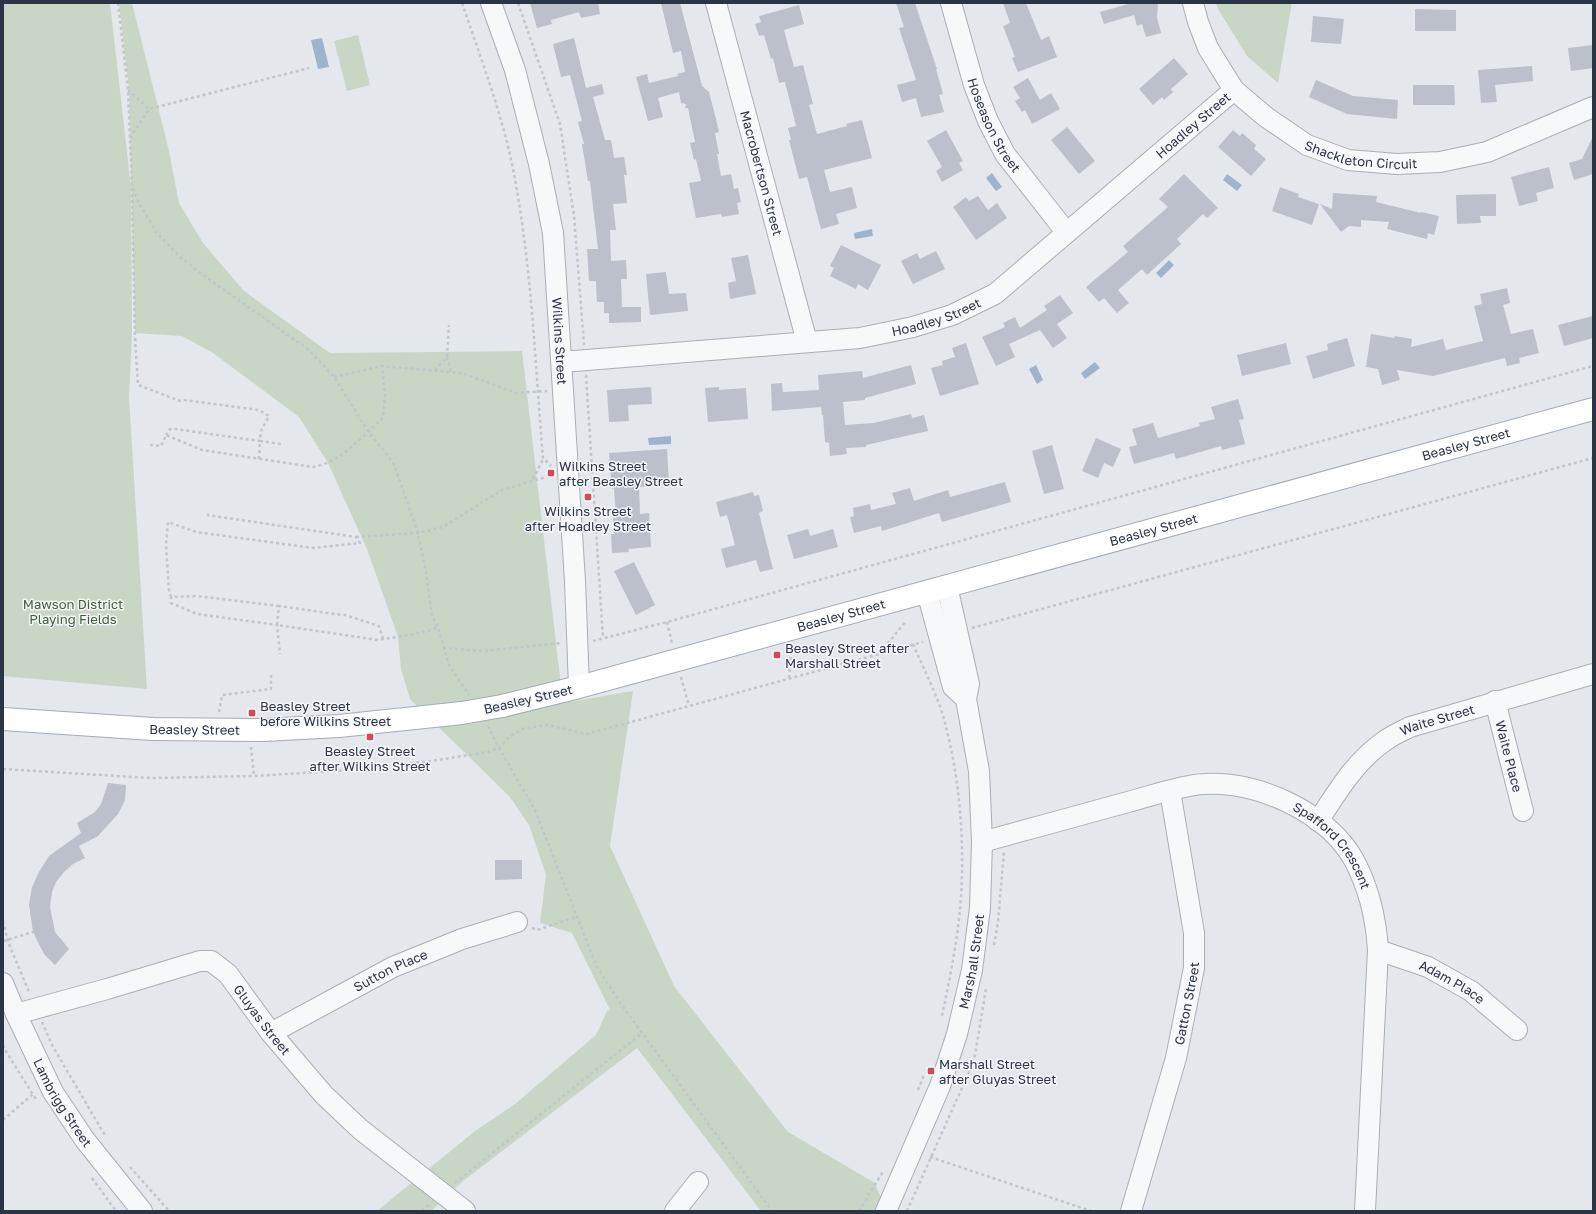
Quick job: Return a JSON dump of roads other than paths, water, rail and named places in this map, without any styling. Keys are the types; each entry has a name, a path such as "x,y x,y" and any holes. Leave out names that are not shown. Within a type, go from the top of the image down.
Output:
{"main road":[{"name":"Beasley Street","path":"3,719 153,730 264,730 339,726 466,705 502,706 579,687 1593,410"}],"street":[{"name":"Wilkins Street","path":"492,3 515,70 539,164 553,233 575,580 579,687"},
{"name":"Macrobertson Street","path":"716,3 807,342"},
{"name":"Hoseason Street","path":"951,3 974,84 988,121 1005,154 1066,232"},
{"name":"Shackleton Circuit","path":"1193,3 1198,22 1208,48 1234,90 1266,117 1307,145 1348,160 1397,164 1440,162 1487,152 1593,107"},
{"name":"Hoadley Street","path":"562,362 860,338 913,327 952,315 995,294 1234,90"},
{"name":"Marshall Street","path":"886,1211 940,1086 957,1034 972,970 980,908 982,842 979,771 966,699 953,687 949,635 937,589"},
{"name":"Waite Street","path":"1318,821 1346,778 1365,757 1386,740 1410,727 1495,701 1593,674"},
{"name":"Waite Place","path":"1495,701 1523,811"},
{"name":"Spafford Crescent","path":"982,842 1170,791 1204,784 1227,784 1280,797 1333,832 1354,859 1368,892 1377,925 1378,950 1365,1211"},
{"name":"Gatton Street","path":"1131,1211 1176,1058 1194,968 1194,933 1170,791"},
{"name":"Sutton Place","path":"271,1033 393,967 462,940 517,922"},
{"name":"Adam Place","path":"1378,950 1428,967 1471,991 1517,1030"},
{"name":"Gluyas Street","path":"16,1014 200,961 211,961 228,974 271,1033 324,1095 360,1129 465,1211"},
{"name":"Lambrigg Street","path":"3,983 53,1092 85,1140 142,1211"},
{"path":"675,1211 698,1182"}],"water":[{"path":"322,38 329,67 318,69 311,40"},
{"path":"992,173 1002,187 996,191 986,178"},
{"path":"1227,174 1242,185 1237,191 1223,180"},
{"path":"872,229 873,236 855,239 854,233"},
{"path":"1169,260 1174,265 1161,278 1156,273"},
{"path":"1095,362 1100,368 1085,379 1081,373"},
{"path":"1036,365 1043,380 1037,384 1029,369"},
{"path":"671,436 671,444 649,445 648,438"}],"place":[{"name":"Wilkins Street after Beasley Street","path":"551,473"},
{"name":"Wilkins Street after Hoadley Street","path":"588,497"},
{"name":"Beasley Street after Marshall Street","path":"777,655"},
{"name":"Beasley Street before Wilkins Street","path":"252,713"},
{"name":"Beasley Street after Wilkins Street","path":"370,737"},
{"name":"Marshall Street after Gluyas Street","path":"931,1071"}],"park label":[{"name":"Mawson District Playing Fields","path":"73,612"}]}
